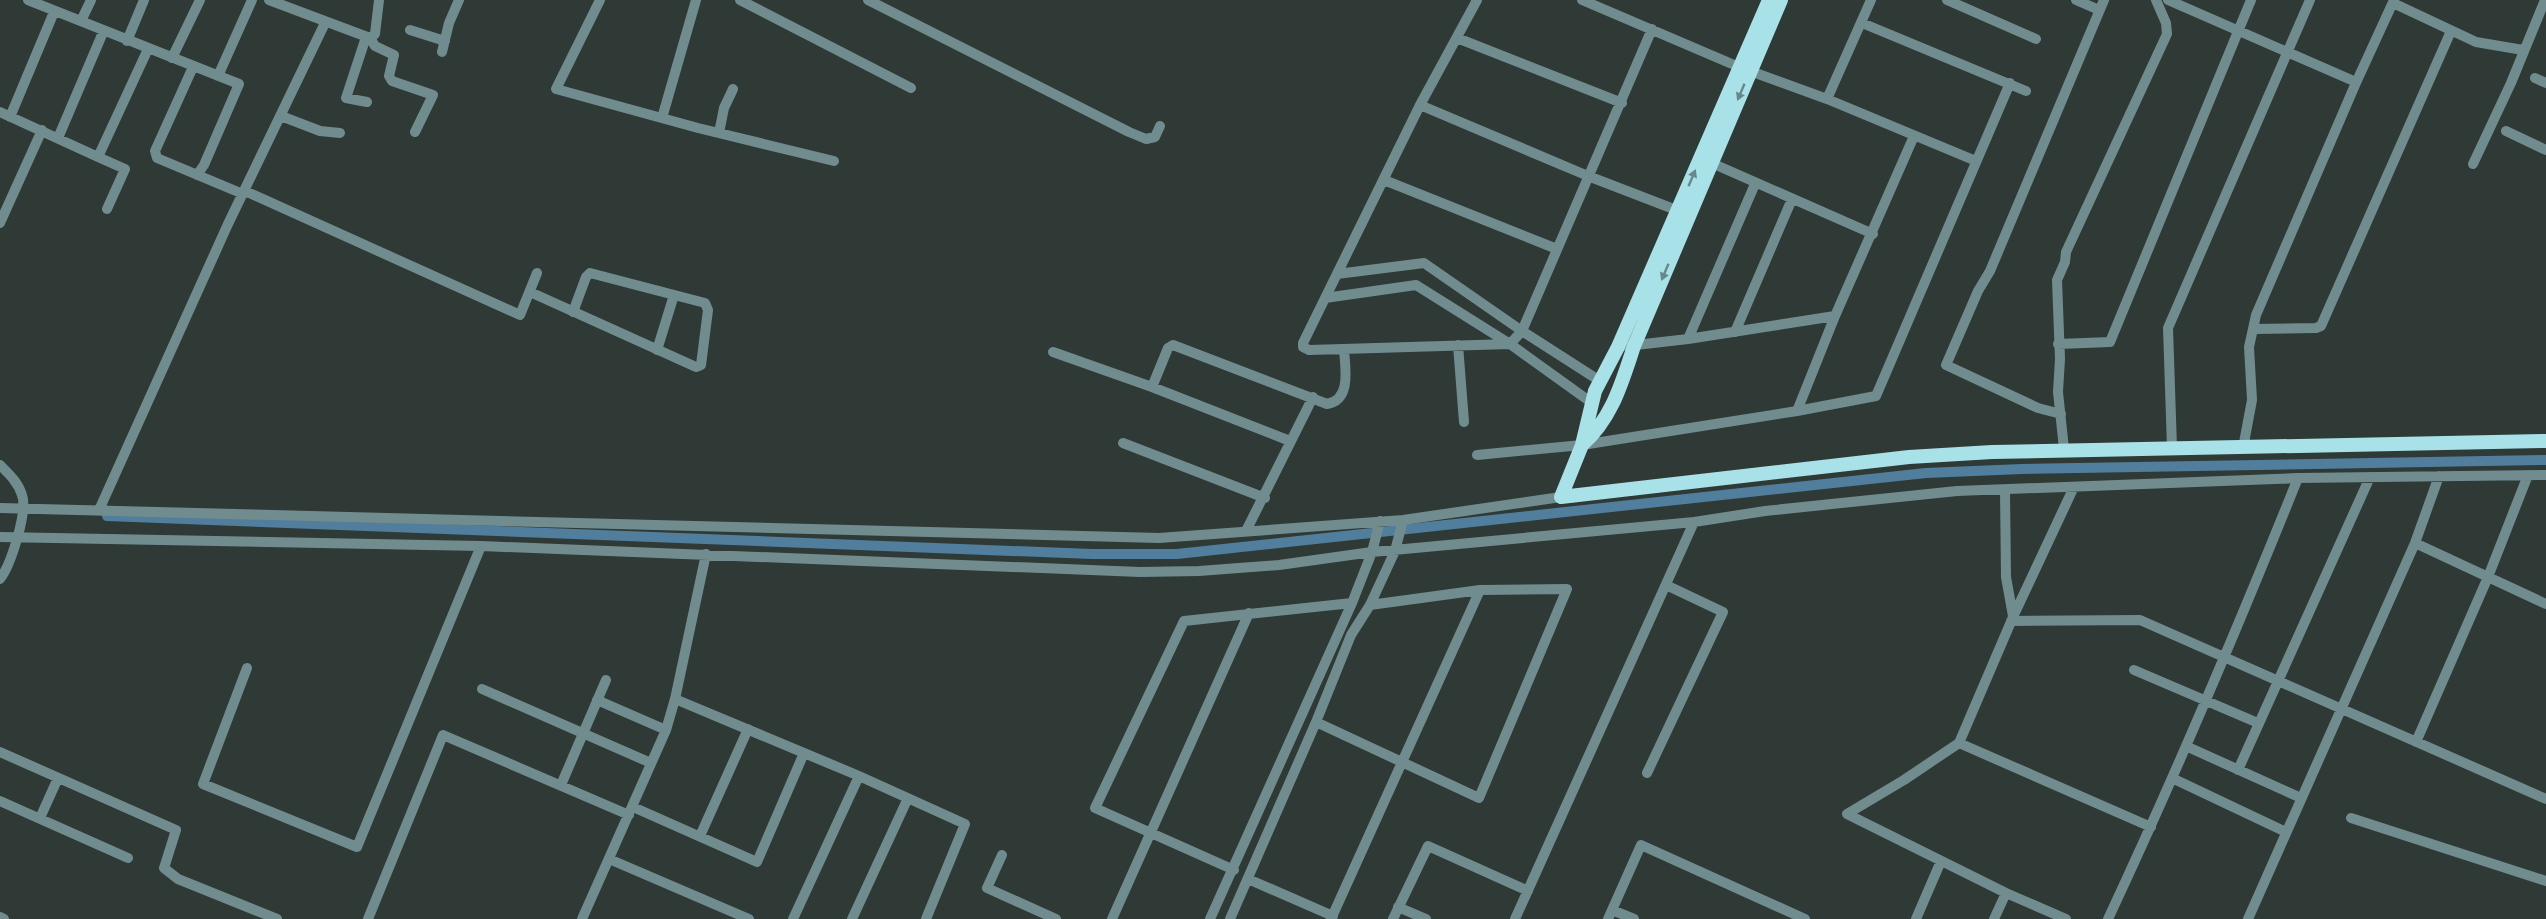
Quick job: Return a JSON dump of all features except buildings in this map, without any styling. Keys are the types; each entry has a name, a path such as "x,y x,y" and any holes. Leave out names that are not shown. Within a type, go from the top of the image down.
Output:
{"main road":[{"path":"1582,445 1600,426 1616,399 1684,213 1745,69 1769,0"},
{"path":"1745,69 1781,0"},
{"path":"1684,213 1600,381 1582,445 1561,497 1909,457 2064,449 2243,448 2546,441"}],"street":[{"path":"28,0 44,3 54,12 239,84 204,165 197,175"},
{"path":"81,21 91,0"},
{"path":"127,41 144,0"},
{"path":"172,58 200,0"},
{"path":"218,76 252,0"},
{"path":"268,0 368,37 375,46 394,55 389,76 392,81 433,95 416,132"},
{"path":"367,102 346,98 368,37 375,34 379,0"},
{"path":"442,52 449,23 459,0"},
{"path":"600,0 556,90 834,161"},
{"path":"662,118 696,0"},
{"path":"740,0 910,88"},
{"path":"868,0 1129,132 1146,139 1155,137 1160,126"},
{"path":"1477,0 1420,105 1303,343 1303,347 1309,350 1510,344 1522,331 1652,29"},
{"path":"1582,0 1745,69 1827,99 1976,161"},
{"path":"1827,99 1871,0"},
{"path":"1947,0 2036,39"},
{"path":"2061,414 2037,408 1946,365 1978,291 1990,271 2102,5 2076,0"},
{"path":"2064,449 2058,392 2060,358 2057,280 2066,262 2066,252 2167,34 2166,23 2156,0"},
{"path":"2168,0 2356,82"},
{"path":"2058,344 2110,342 2251,0"},
{"path":"2172,448 2168,328 2310,0"},
{"path":"2473,164 2511,83 2545,0"},
{"path":"2243,448 2252,400 2249,347 2256,315 2356,82 2393,2 2476,42 2523,50"},
{"path":"54,12 5,114 125,169 107,209"},
{"path":"99,510 142,412 325,22"},
{"path":"1862,23 2026,91"},
{"path":"57,138 104,30"},
{"path":"410,30 445,41"},
{"path":"2254,329 2321,326 2451,31"},
{"path":"1457,38 1622,103"},
{"path":"99,157 148,48"},
{"path":"193,67 155,152 158,158 244,193 520,315 537,273"},
{"path":"2535,78 2546,83"},
{"path":"1477,455 1582,445 1797,411 1876,396 2010,83"},
{"path":"719,133 724,108 734,89"},
{"path":"1420,105 1684,213"},
{"path":"282,116 320,131 340,133"},
{"path":"0,223 42,130"},
{"path":"2506,131 2546,150"},
{"path":"1797,411 1835,316 1873,234 1914,136"},
{"path":"1706,161 1873,234"},
{"path":"1384,180 1557,249"},
{"path":"1688,339 1755,184"},
{"path":"1735,332 1792,199"},
{"path":"1337,274 1424,263 1522,331 1600,381"},
{"path":"530,292 573,312 657,350 696,367 701,365 707,306 703,302 590,273 586,277 573,312"},
{"path":"1325,298 1416,285 1510,344 1592,403"},
{"path":"657,350 674,295"},
{"path":"1618,347 1688,339 1835,316"},
{"path":"1152,387 1168,348 1173,345 1327,404 1335,403 1343,394 1346,375 1344,349"},
{"path":"1458,345 1464,422"},
{"path":"1053,352 1152,387 1290,441"},
{"path":"1246,531 1265,498 1290,441 1313,397"},
{"path":"1123,443 1265,498"},
{"path":"0,465 13,477 23,496 18,535 0,579"},
{"path":"2416,742 2488,577 2528,475"},
{"path":"0,537 18,535 481,546 1140,572 1198,571 1279,565 1396,546 1694,522 1765,511 1946,492 2073,489 2298,478 2546,475"},
{"path":"2248,919 2415,543 2439,476"},
{"path":"2238,770 2370,477"},
{"path":"2109,919 2188,747 2298,478"},
{"path":"2066,919 2006,893 1847,814 1904,780 1959,743 2012,619 2073,489"},
{"path":"2005,491 2006,577 2012,619"},
{"path":"0,508 22,512 99,510 1160,538 1246,531 1403,524 1561,497"},
{"path":"1515,919 1694,522"},
{"path":"1210,919 1234,870 1352,603 1373,549 1379,524"},
{"path":"1230,919 1351,636 1370,604 1396,546 1403,524"},
{"path":"2415,543 2546,604"},
{"path":"247,668 203,784 357,847 481,546"},
{"path":"585,918 666,730 675,699 706,555"},
{"path":"1647,773 1723,612 1666,585"},
{"path":"1316,722 1479,798 1567,589 1480,590 1370,604"},
{"path":"1248,879 1332,917 1480,590"},
{"path":"1234,870 1095,808 1184,621 1352,603"},
{"path":"1112,919 1249,613"},
{"path":"2012,619 2132,618 2546,799"},
{"path":"2134,670 2258,723"},
{"path":"561,785 606,680"},
{"path":"482,689 651,763"},
{"path":"675,699 859,776 965,824 926,919"},
{"path":"597,700 666,730"},
{"path":"700,836 748,729"},
{"path":"368,919 443,735 561,785 700,836 757,862 804,753"},
{"path":"1959,743 2151,827"},
{"path":"2188,747 2301,798"},
{"path":"0,752 176,830 164,868 178,879 277,919"},
{"path":"793,919 859,776"},
{"path":"40,819 58,778"},
{"path":"2174,779 2286,832"},
{"path":"852,919 908,798"},
{"path":"0,801 129,858"},
{"path":"2351,818 2546,881"},
{"path":"1634,919 1610,914 1641,845 1805,919"},
{"path":"1393,919 1428,846 1528,891"},
{"path":"1002,855 987,888 1056,919"},
{"path":"609,859 749,919"},
{"path":"1916,919 1941,861"},
{"path":"1994,919 2006,893"},
{"path":"1398,907 1426,919"}],"waterway":[{"path":"107,516 1092,554 1177,554 1926,473 2022,469 2546,460"}]}
